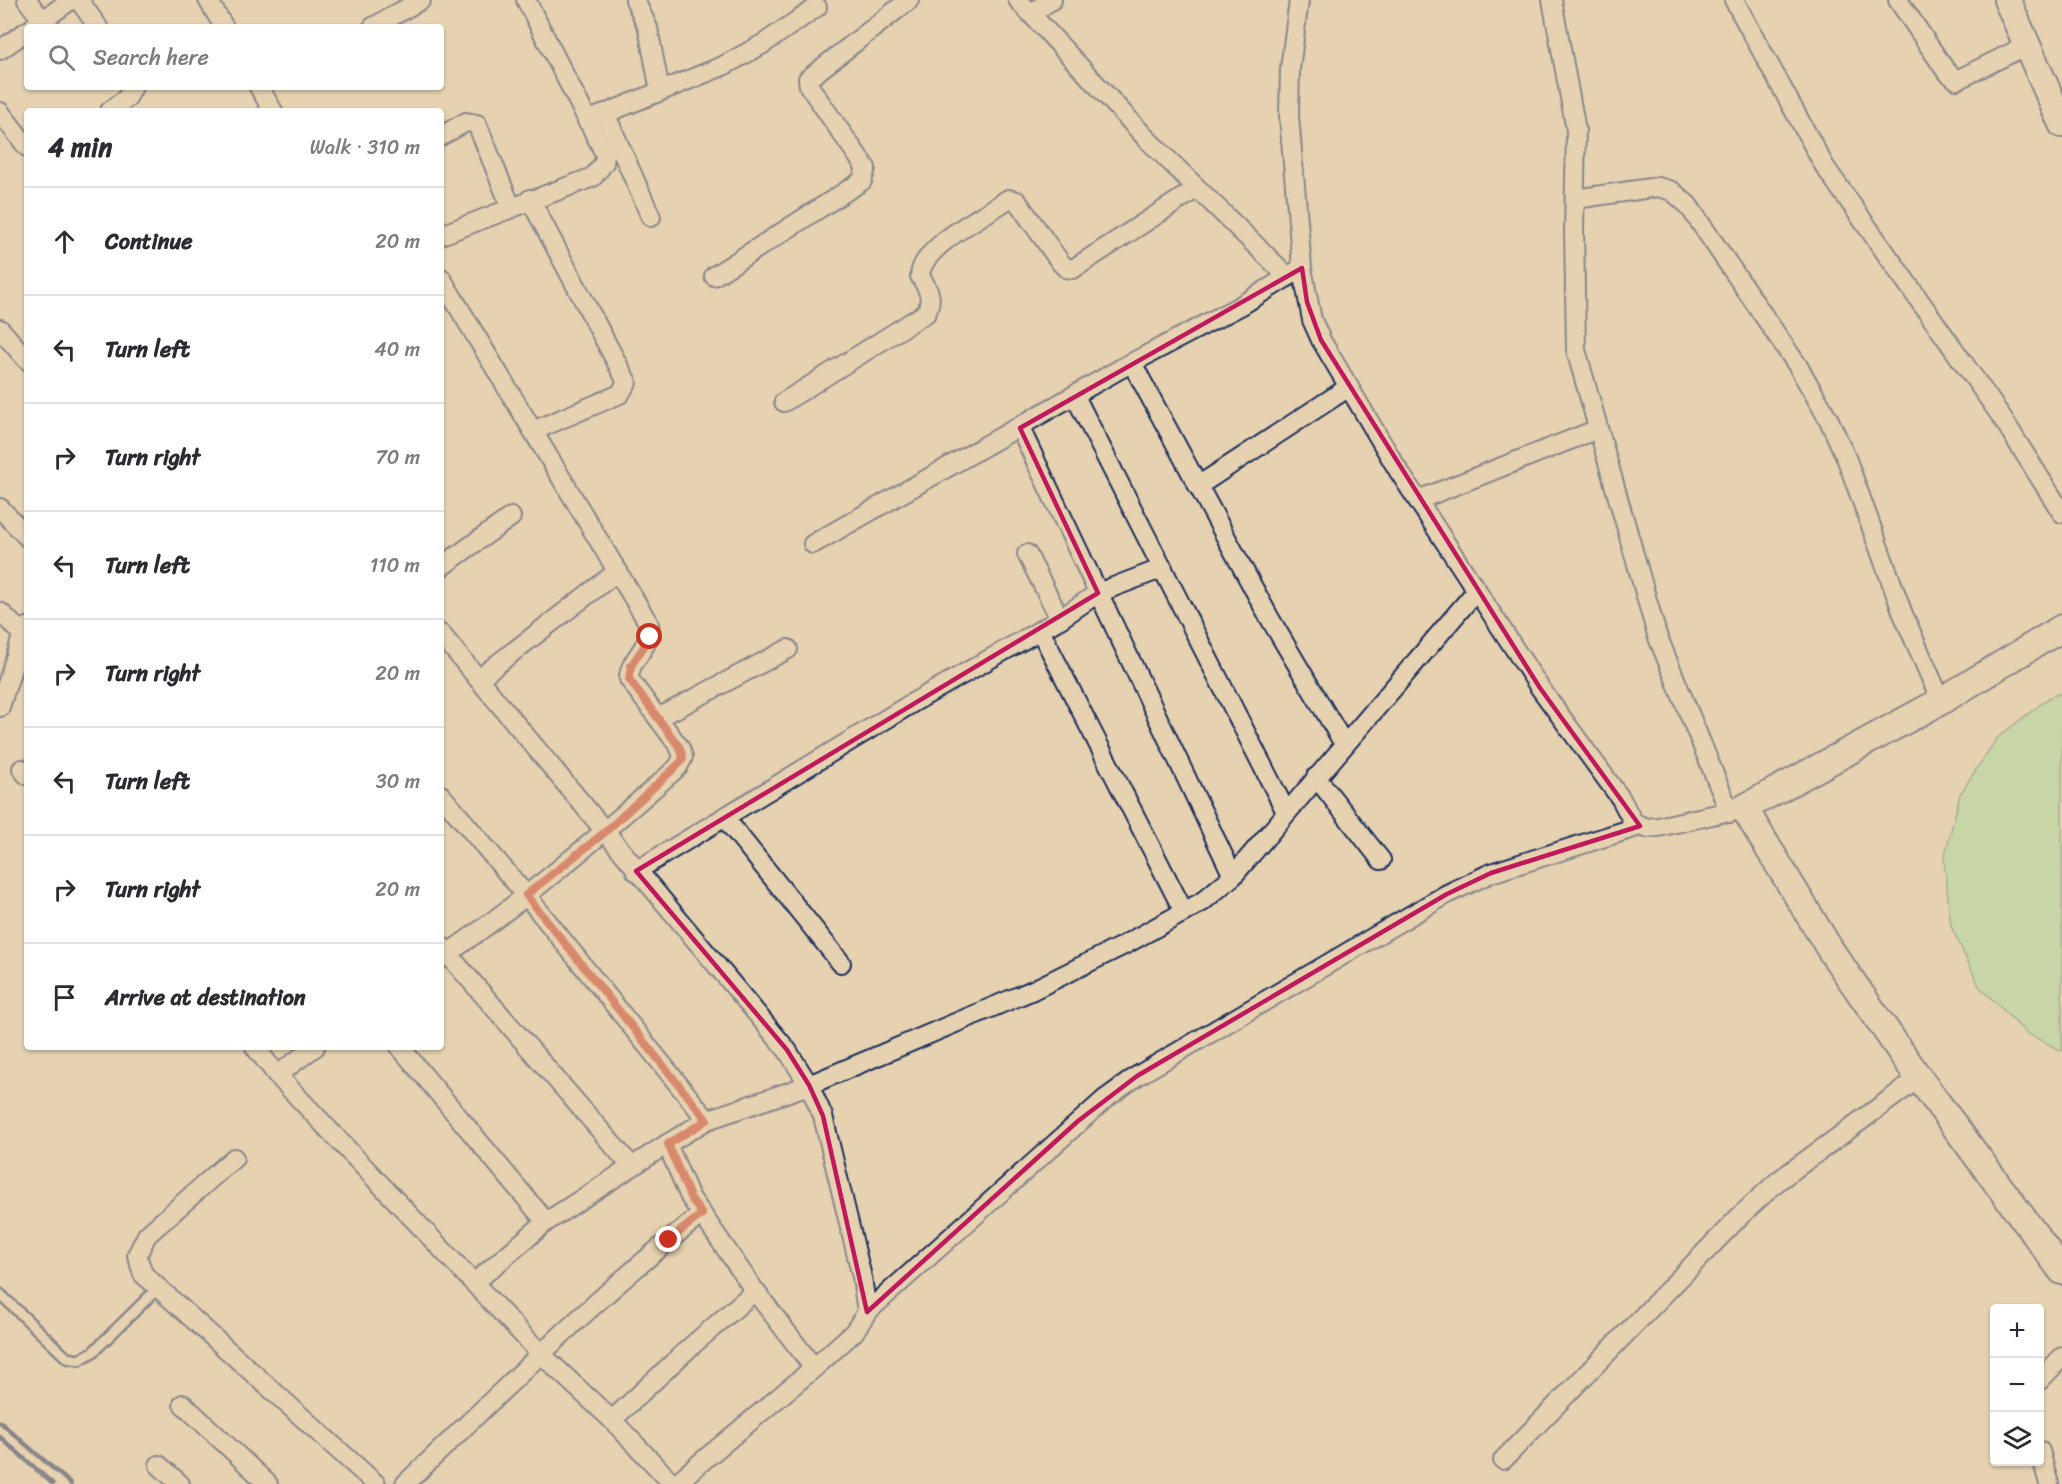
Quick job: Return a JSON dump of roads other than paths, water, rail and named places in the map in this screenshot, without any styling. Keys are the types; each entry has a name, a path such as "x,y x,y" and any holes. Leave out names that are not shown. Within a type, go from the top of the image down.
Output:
{"street":[{"path":"27,0 38,24 71,0"},
{"path":"79,0 96,24"},
{"path":"208,0 222,24"},
{"path":"378,24 421,0"},
{"path":"444,234 530,199 593,177 604,164 605,154 526,0"},
{"path":"635,0 648,28 660,91"},
{"path":"714,276 862,181 866,168 809,86 808,79 909,0"},
{"path":"1052,0 1025,7 1196,189 1295,273"},
{"path":"1299,0 1290,69 1289,116 1295,273 1312,320 1349,387 1418,500 1540,688 1621,800 1627,814 1640,826 1658,827 1737,810 1941,701 2062,628"},
{"path":"1552,0 1576,130 1576,350 1657,635 1737,810 1919,1078 2062,1271"},
{"path":"1734,0 1825,166 2001,416 2062,513"},
{"path":"1898,0 1946,71 1958,80 2027,45"},
{"path":"2007,0 2062,124"},
{"path":"587,121 723,66 763,44 817,7"},
{"path":"0,50 24,33"},
{"path":"114,108 127,98 131,90"},
{"path":"261,90 271,108"},
{"path":"0,112 24,143"},
{"path":"605,113 651,217"},
{"path":"444,134 466,122 477,124 511,207"},
{"path":"1575,199 1658,187 1672,191 1688,205 1798,366 1829,420 1903,614 1941,701"},
{"path":"784,402 926,313 931,300 930,293 920,276 924,258 939,245 1008,199 1017,201 1060,262 1066,268 1073,269 1196,189"},
{"path":"530,199 627,382 620,394 533,431"},
{"path":"813,544 1132,363 1240,306 1295,273"},
{"path":"444,283 618,571 651,630 650,637 631,666 629,679 680,748 683,757 681,762 604,833 526,895 444,951"},
{"path":"0,329 24,357"},
{"path":"1132,363 1269,617 1344,744"},
{"path":"1198,486 1349,387"},
{"path":"1075,396 1286,812"},
{"path":"1020,428 1233,876"},
{"path":"1418,500 1598,429"},
{"path":"0,508 24,534"},
{"path":"444,565 511,517"},
{"path":"1027,554 1060,619"},
{"path":"636,871 914,702 1060,619 1098,593 1163,568"},
{"path":"478,679 618,571"},
{"path":"476,1282 546,1222 707,1120 809,1084 1033,990 1184,912 1210,896 1233,876 1477,590"},
{"path":"0,612 24,631"},
{"path":"1040,630 1184,912"},
{"path":"444,638 604,833 787,1050 809,1084 823,1116 862,1276 867,1312"},
{"path":"0,707 24,639"},
{"path":"658,718 788,649"},
{"path":"1316,777 1381,860"},
{"path":"444,799 526,895 707,1120"},
{"path":"724,817 841,963"},
{"path":"257,1050 277,1075 476,1282 541,1354 612,1420 674,1484 814,1368 854,1332 867,1312 1078,1121 1137,1076 1447,894 1491,873 1640,826"},
{"path":"444,953 632,1167"},
{"path":"277,1075 311,1050"},
{"path":"403,1050 546,1222"},
{"path":"1503,1460 1741,1215 1778,1180 1919,1078"},
{"path":"668,1144 690,1197 755,1291 814,1368"},
{"path":"234,1158 147,1235 137,1255 143,1274 376,1484"},
{"path":"405,1484 541,1354 669,1240 702,1214"},
{"path":"612,1420 755,1291"},
{"path":"2044,1376 2062,1357"},
{"path":"183,1404 268,1484"},
{"path":"159,1465 180,1484"},
{"path":"2044,1466 2049,1484"}],"lane":[{"path":"0,1293 68,1358 79,1360 93,1352 158,1288"}],"railway":[{"path":"0,1422 71,1484"},
{"path":"0,1437 53,1484"}]}
